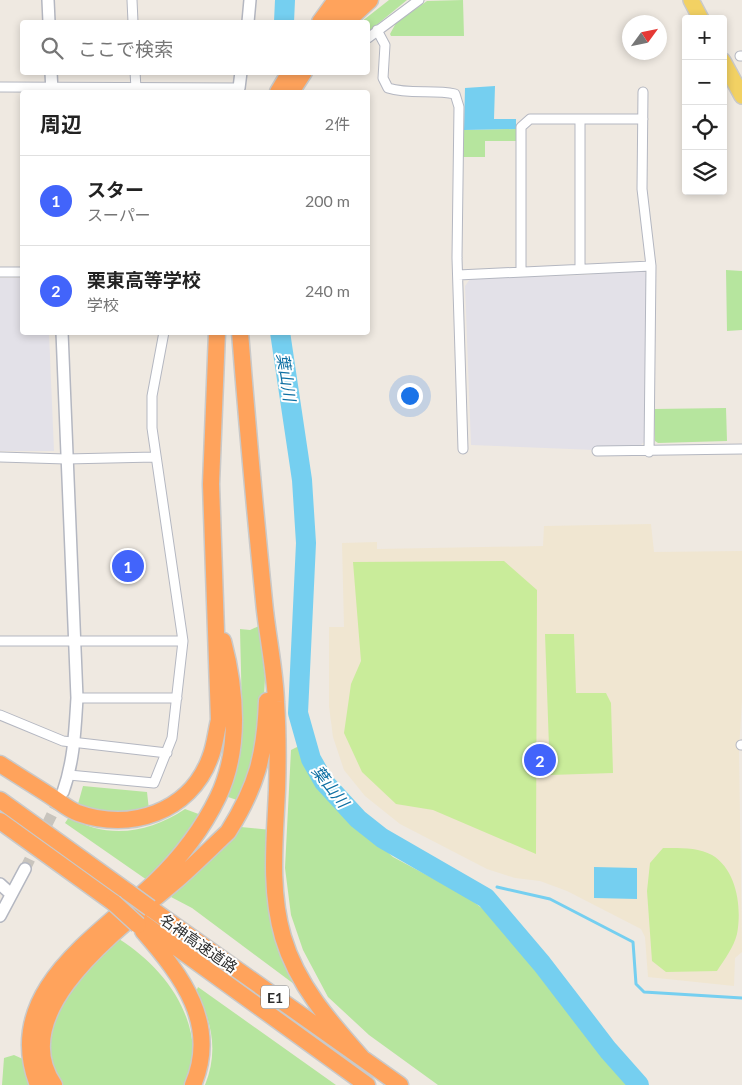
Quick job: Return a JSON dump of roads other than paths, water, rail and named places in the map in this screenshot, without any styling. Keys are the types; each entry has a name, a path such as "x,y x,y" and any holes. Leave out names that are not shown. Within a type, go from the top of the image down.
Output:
{"highway":[{"path":"321,20 336,0"},
{"path":"335,20 361,3 375,0"},
{"path":"348,20 361,3"},
{"path":"279,90 288,75"},
{"path":"292,90 302,75"},
{"path":"0,764 76,812 105,820 140,819 161,813 182,798 198,779 210,758 219,720 212,484 218,335"},
{"path":"240,335 268,641 276,704 278,742 274,854 277,906 283,936 294,967 312,998 363,1059"},
{"path":"38,1085 32,1070 30,1048 33,1022 42,997 70,957 172,865 204,822 219,795 232,743 235,705 232,673 216,617"},
{"path":"54,1085 47,1075 43,1059 42,1034 50,1007 80,966 228,832 242,809 257,777 265,741 268,641"},
{"name":"名神高速道路","path":"0,800 128,892 143,918 366,1085"},
{"name":"名神高速道路","path":"0,821 114,902 143,918 363,1059 400,1085"},
{"path":"143,918 166,958 184,982 193,1004 203,1046 201,1067 193,1085"}],"main road":[{"path":"690,0 698,15"},
{"path":"727,68 742,96"}],"street":[{"path":"48,0 49,20"},
{"path":"132,0 133,20"},
{"path":"248,20 250,0"},
{"path":"370,36 419,0"},
{"path":"377,30 385,45 383,78 388,88 399,91 455,94 459,107 458,275 463,449"},
{"path":"51,75 52,90"},
{"path":"135,75 136,88"},
{"path":"0,87 52,90 136,88 238,90 240,75"},
{"path":"643,92 642,189 651,266 649,452"},
{"path":"521,272 521,127 530,119 643,119"},
{"path":"580,120 580,269"},
{"path":"458,275 651,266"},
{"path":"0,272 20,272"},
{"path":"62,335 77,698 75,743 69,775 63,792"},
{"path":"69,775 154,783 172,738 183,641 154,457 152,396 163,335"},
{"path":"596,452 742,449"},
{"path":"0,457 154,457"},
{"path":"0,641 183,641"},
{"path":"77,698 177,698"},
{"path":"0,715 63,741 167,752"},
{"path":"0,916 25,869"},
{"path":"0,884 11,894"}],"water":[{"path":"495,86 494,119 516,119 516,129 464,130 465,88"},
{"path":"594,867 637,868 637,899 594,898"}],"waterway":[{"name":"葉山川","path":"284,20 285,0"},
{"name":"葉山川","path":"280,335 302,480 306,543 298,713 311,759 324,782 358,819 382,838 486,898 542,964 608,1050 639,1085"},
{"path":"497,887 550,899 633,942 636,984 644,992 742,998"},
{"name":"葉山川","path":"470,889 486,898"}],"tunnel":[{"path":"25,869 61,796"}],"place":[{"name":"スター","path":"128,566"},
{"name":"栗東高等学校","path":"540,760"}]}
